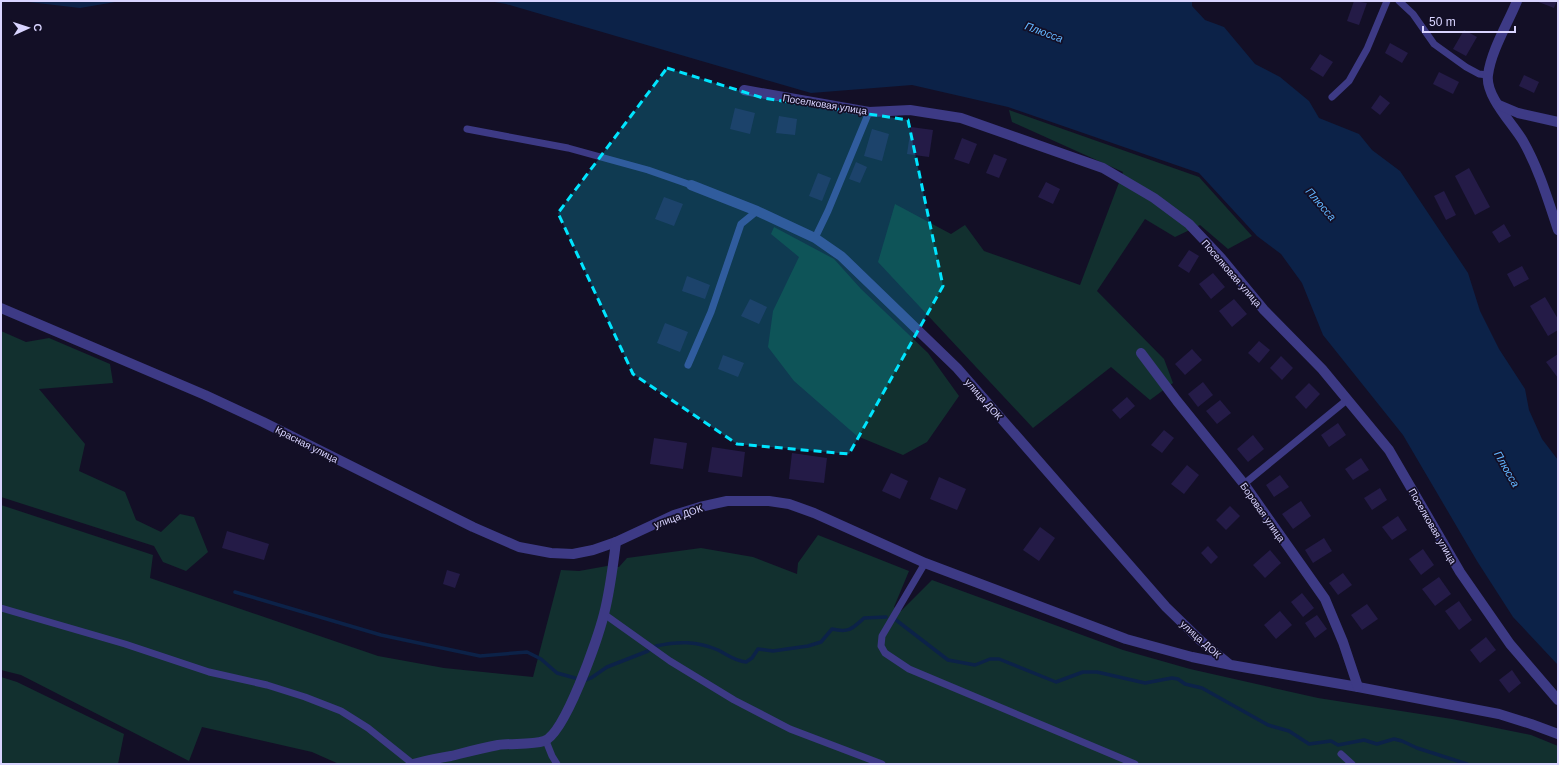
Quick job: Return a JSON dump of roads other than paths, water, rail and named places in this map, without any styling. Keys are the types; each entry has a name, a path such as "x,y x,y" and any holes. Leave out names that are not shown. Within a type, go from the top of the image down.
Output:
{"street":[{"path":"1517,1 1494,54 1488,75 1488,86 1526,148 1542,181 1558,230"},
{"name":"Поселковая улица","path":"744,90 869,112 910,110 961,118 1103,168 1154,198 1194,230 1221,258 1264,310 1322,369 1348,399 1389,450 1460,572 1510,644 1558,700"},
{"path":"1499,105 1518,113 1558,122"},
{"name":"улица ДОК","path":"691,185 757,211 815,238 841,256 957,368 1166,607 1200,640 1230,665"},
{"name":"Красная улица","path":"1,308 205,395 263,422 472,527 519,547 551,553 573,554 593,550 616,542"},
{"name":"Боровая улица","path":"1141,353 1177,401 1244,484 1325,599 1343,642 1358,687"},
{"name":"улица ДОК","path":"616,542 674,515 727,501 769,501 789,504 814,513 925,563 1126,639 1192,658 1230,665"},
{"path":"413,764 492,746 546,741 556,729 571,703 604,614 616,542"},
{"path":"1230,665 1358,687 1499,714 1558,734"}],"lane":[{"path":"1332,97 1349,81 1367,49 1387,1"},
{"path":"1399,1 1413,14 1434,44 1466,67 1479,74 1488,75"},
{"path":"815,238 828,211 869,112"},
{"path":"467,128 568,148 648,170 691,185"},
{"path":"688,365 711,312 742,224 757,211"},
{"path":"1244,484 1348,399"},
{"path":"925,563 882,636 881,646 885,653 909,669 932,680 1032,720 1135,764"},
{"path":"1,608 125,644 209,672 267,685 305,697 341,711 368,728 413,764"},
{"path":"604,614 670,661 734,700 790,729 882,764"},
{"path":"546,741 557,764"},
{"path":"1341,754 1352,764"}],"water":[{"path":"20,1 121,1 80,8"},
{"name":"Плюсса","path":"489,1 1192,1 1192,6 1205,20 1224,27 1255,64 1280,77 1309,101 1319,118 1359,134 1372,150 1400,171 1468,273 1480,311 1499,349 1525,389 1529,410 1542,439 1558,460 1558,665 1513,617 1477,561 1403,435 1323,335 1302,283 1281,254 1257,236 1199,173 1008,107 912,85 811,93 506,4"}],"waterway":[{"path":"235,592 381,635 480,656 527,652 541,659 557,673 575,678"},
{"path":"656,646 672,643 695,643 710,647 735,659 746,662 752,658 758,649 773,651 808,646 821,642 832,629 842,631 850,629 864,618 886,617"},
{"path":"896,620 948,660 975,665 990,659 999,659 1056,682 1083,672 1097,672 1145,683 1172,678 1178,679 1185,684 1202,688 1268,725 1289,731 1309,744 1331,741 1338,745 1364,740 1377,744 1394,739 1467,764"},
{"path":"586,680 607,667 648,651"}]}
